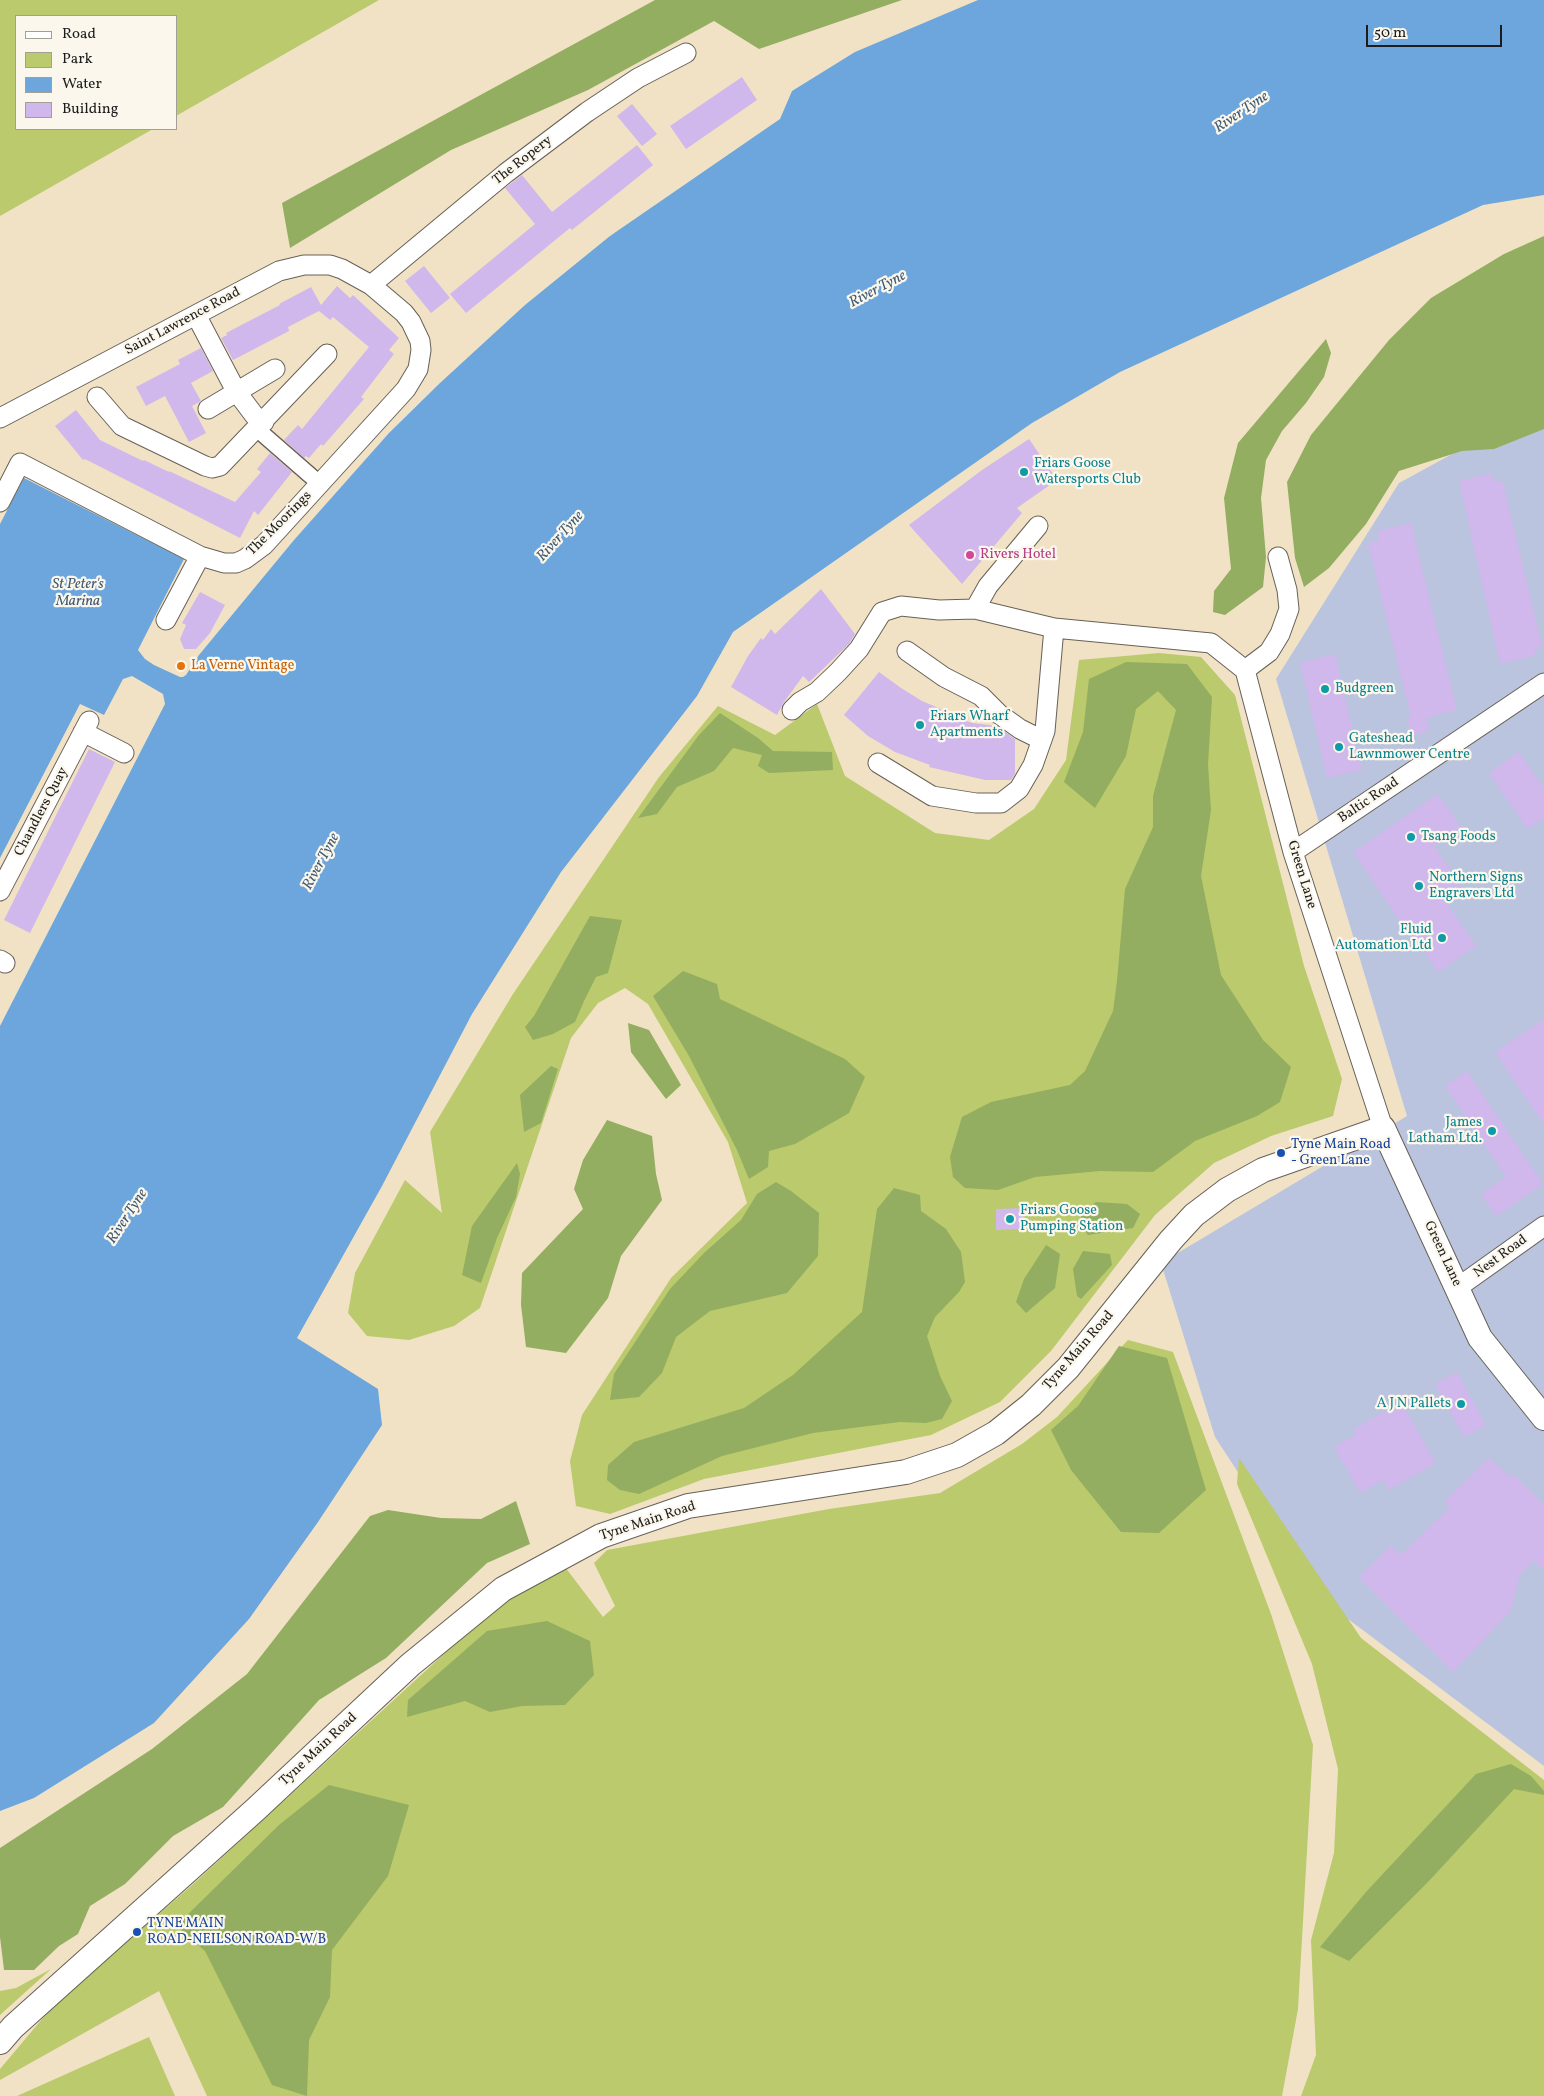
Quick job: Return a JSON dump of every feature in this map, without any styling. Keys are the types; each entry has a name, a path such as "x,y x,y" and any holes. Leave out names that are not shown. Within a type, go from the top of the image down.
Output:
{"street":[{"name":"The Ropery","path":"371,285 506,173 587,112 638,78 686,54"},
{"name":"Saint Lawrence Road","path":"0,418 279,271 304,265 330,265 358,276 371,285"},
{"name":"The Moorings","path":"0,502 20,463 200,556 224,563 245,559 264,545 320,484 406,389 418,369 421,350 420,341 411,322 395,304 371,285"},
{"path":"196,315 236,391 260,426 320,484"},
{"path":"97,397 122,426 212,468 226,462 327,354"},
{"path":"208,409 275,369"},
{"path":"975,609 988,586 1038,526"},
{"path":"166,620 200,556"},
{"path":"792,710 800,702 817,692 838,672 859,649 882,612 901,606 939,610 975,609 1054,628 1211,643 1245,670 1269,652 1280,634 1289,609 1287,590 1278,557"},
{"path":"878,763 932,796 976,803 1000,803 1018,789 1034,765 1045,731 1054,628"},
{"path":"907,651 944,678 981,696 999,714 1020,729 1042,740"},
{"name":"Green Lane","path":"1245,670 1293,852 1383,1128 1480,1338 1544,1418"},
{"name":"Baltic Road","path":"1293,852 1544,683"},
{"name":"Chandlers Quay","path":"0,891 86,727 124,753"},
{"name":"Tyne Main Road","path":"0,2042 27,2014 255,1810 410,1665 503,1589 601,1536 688,1506 906,1472 957,1455 996,1433 1037,1399 1068,1368 1171,1240 1194,1215 1227,1190 1263,1170 1383,1128"},
{"name":"Nest Road","path":"1457,1288 1544,1226"}],"shaded area":[{"path":"1544,404 1544,1766 1320,1598 1215,1437 1161,1263 1407,1116 1276,679 1399,483"}],"green space":[{"path":"0,0 379,0 178,115 178,15 15,15 15,130 151,130 0,216"},
{"path":"655,0 902,0 759,49 714,21 588,90 451,150 290,248 282,203"},
{"path":"1544,236 1544,429 1494,449 1462,451 1399,471 1366,524 1329,568 1304,587 1295,558 1287,482 1311,435 1389,340 1431,298 1504,254"},
{"path":"1326,339 1331,353 1324,377 1306,403 1282,431 1266,460 1261,498 1266,557 1263,587 1225,615 1213,612 1214,591 1231,569 1224,498 1238,443"},
{"path":"1159,653 1201,657 1235,695 1304,966 1342,1079 1333,1116 1271,1136 1214,1163 1155,1215 1051,1351 1000,1402 931,1435 704,1479 610,1514 576,1506 570,1461 582,1415 671,1278 747,1203 728,1142 648,1004 625,988 598,1003 571,1038 480,1308 454,1326 409,1340 367,1336 348,1313 355,1273 405,1180 442,1213 430,1132 513,994 659,777 718,706 775,735 817,704 845,776 935,833 989,840 1034,809 1066,760 1079,660"},
{"path":"1126,662 1187,664 1212,697 1208,765 1211,810 1201,876 1221,975 1263,1040 1291,1067 1280,1102 1257,1116 1195,1141 1153,1172 1100,1171 1035,1177 998,1190 965,1188 953,1177 950,1157 962,1117 991,1102 1070,1085 1085,1071 1113,1011 1125,889 1153,827 1153,796 1176,710 1158,691 1136,709 1126,756 1095,808 1064,782 1083,732 1089,679"},
{"path":"720,713 758,738 773,751 832,752 833,770 769,773 758,766 762,755 733,748 714,771 677,787 657,814 638,818 699,735"},
{"path":"590,916 622,920 608,973 596,977 575,1022 553,1034 533,1040 525,1027 534,1016"},
{"path":"683,971 717,984 720,999 845,1059 865,1077 849,1113 795,1144 769,1151 768,1167 749,1179 737,1150 689,1056 653,996"},
{"path":"628,1023 649,1030 681,1085 666,1099 631,1052"},
{"path":"551,1066 558,1069 541,1123 524,1132 520,1095"},
{"path":"607,1120 652,1136 656,1174 662,1200 621,1256 608,1298 566,1353 526,1347 521,1305 522,1273 583,1209 574,1189 583,1160"},
{"path":"517,1163 520,1174 516,1197 497,1238 481,1283 462,1275 472,1226"},
{"path":"776,1182 819,1213 818,1256 787,1293 710,1311 676,1337 662,1373 639,1397 610,1400 614,1374 670,1289 704,1253 741,1220 757,1194"},
{"path":"894,1188 920,1195 921,1211 946,1229 961,1252 965,1282 959,1292 935,1317 927,1336 940,1376 952,1401 942,1419 926,1423 900,1422 813,1433 722,1456 639,1494 620,1490 607,1480 608,1465 634,1442 744,1408 793,1375 862,1312 877,1209"},
{"path":"1096,1202 1127,1204 1140,1214 1133,1228 1088,1235 1081,1226 1081,1213"},
{"path":"1046,1245 1060,1254 1055,1288 1026,1313 1016,1302 1024,1279"},
{"path":"1083,1251 1110,1254 1112,1265 1081,1299 1077,1296 1073,1269"},
{"path":"1128,1340 1173,1352 1271,1614 1313,1745 1298,2009 1282,2096 207,2096 159,1991 0,2080 0,2069 53,2006 191,1886 493,1609 565,1567 603,1617 615,1606 594,1563 607,1550 829,1509 940,1493 1022,1444 1057,1417"},
{"path":"1119,1346 1167,1358 1206,1490 1159,1533 1121,1532 1071,1470 1051,1430 1078,1406"},
{"path":"1239,1458 1361,1638 1544,1780 1544,2096 1301,2096 1316,2055 1311,1940 1334,1853 1338,1769 1312,1664 1237,1484"},
{"path":"516,1501 530,1544 487,1563 386,1658 319,1700 223,1807 173,1836 125,1884 90,1906 78,1934 59,1946 34,1970 4,1970 0,1937 0,1848 152,1749 247,1674 370,1516 388,1510 441,1518 481,1519"},
{"path":"547,1621 590,1641 594,1675 565,1705 522,1706 490,1712 465,1701 407,1717 408,1700 487,1631"},
{"path":"1511,1764 1531,1776 1544,1791 1544,1795 1514,1789 1428,1882 1349,1961 1320,1947 1366,1892 1476,1774"},
{"path":"329,1785 409,1805 388,1876 332,1950 330,1997 309,2040 307,2096 272,2085 205,1951 176,1926 279,1825"},
{"path":"51,1969 0,2015 0,1991 16,1988"},
{"path":"149,2037 175,2096 17,2096"}],"water":[{"path":"978,0 1544,0 1544,195 1483,205 1120,372 1032,423 733,632 697,696 561,872 472,1014 382,1186 297,1338 378,1389 382,1425 318,1522 249,1619 154,1723 34,1798 0,1811 0,1026 165,704 163,694 132,676 123,679 104,715 80,704 0,858 0,524 24,478 184,559 138,650 145,659 154,665 183,677 294,540 389,433 525,305 610,236 780,119 792,91 855,52"}],"building":[{"path":"742,77 757,100 686,149 670,126"},
{"path":"632,104 657,134 642,146 617,116"},
{"path":"637,145 653,165 572,230 570,228 466,313 450,294 535,224 505,188 522,175 552,212"},
{"path":"424,266 450,298 431,313 405,281"},
{"path":"337,286 350,298 353,295 399,338 389,350 394,354 361,397 364,399 323,446 321,444 309,458 306,456 304,458 284,440 298,425 302,429 369,347 333,317 330,320 319,311 288,327 289,331 233,360 221,338 227,335 226,333 311,287 321,305"},
{"path":"201,348 213,371 191,383 201,401 192,406 206,433 189,442 165,396 146,406 136,387 180,364 178,360"},
{"path":"76,410 100,440 235,502 261,472 257,469 270,453 292,472 258,515 254,511 240,538 85,459 83,460 55,426"},
{"path":"1029,439 1057,480 1017,508 1022,513 962,584 909,525 982,470"},
{"path":"1492,473 1494,482 1503,482 1542,646 1537,649 1533,656 1500,664 1459,481"},
{"path":"1411,523 1457,710 1426,718 1429,731 1411,736 1407,718 1411,717 1368,543 1380,540 1377,531"},
{"path":"821,589 855,634 849,644 809,682 803,676 777,715 731,687 748,656 761,638 763,640 771,629 775,634"},
{"path":"200,592 225,605 210,633 196,649 184,649 180,639 186,625 182,623"},
{"path":"1335,654 1362,770 1327,778 1300,663"},
{"name":"Friars Wharf Apartments","path":"879,672 922,701 941,709 939,714 973,723 997,726 1015,739 1015,774 1011,780 985,780 929,767 930,765 895,752 868,736 844,715"},
{"path":"89,749 115,762 30,933 4,920"},
{"path":"1519,752 1544,789 1544,818 1527,829 1489,773"},
{"path":"1438,794 1461,827 1434,846 1461,885 1443,898 1476,946 1438,972 1405,924 1403,926 1353,852"},
{"path":"1544,1019 1544,1125 1495,1052"},
{"name":"James Latham Ltd.","path":"1467,1071 1543,1184 1496,1216 1481,1194 1506,1177 1445,1086"},
{"name":"Friars Goose Pumping Station","path":"1023,1208 1024,1229 996,1230 996,1209"},
{"name":"A J N Pallets","path":"1457,1372 1486,1425 1464,1437 1435,1384"},
{"path":"1401,1402 1436,1463 1389,1490 1383,1480 1360,1493 1334,1447 1357,1434 1354,1429"},
{"path":"1489,1458 1509,1476 1513,1474 1544,1505 1544,1571 1534,1561 1520,1575 1510,1612 1453,1672 1359,1578 1391,1545 1401,1555 1450,1507 1445,1501"}],"place":[{"name":"Friars Goose Watersports Club","path":"1024,472"},
{"name":"Rivers Hotel","path":"970,555"},
{"name":"La Verne Vintage","path":"181,666"},
{"name":"Budgreen","path":"1325,689"},
{"name":"Friars Wharf Apartments","path":"920,725"},
{"name":"Gateshead Lawnmower Centre","path":"1339,747"},
{"name":"Tsang Foods","path":"1411,837"},
{"name":"Northern Signs Engravers Ltd","path":"1419,886"},
{"name":"Fluid Automation Ltd","path":"1442,938"},
{"name":"James Latham Ltd.","path":"1492,1131"},
{"name":"Tyne Main Road - Green Lane","path":"1281,1153"},
{"name":"Friars Goose Pumping Station","path":"1010,1219"},
{"name":"A J N Pallets","path":"1461,1404"},
{"name":"TYNE MAIN ROAD-NEILSON ROAD-W/B","path":"137,1932"}],"water label":[{"name":"River Tyne","path":"1242,113"},
{"name":"River Tyne","path":"878,290"},
{"name":"River Tyne","path":"561,537"},
{"name":"St Peter's Marina","path":"78,594"},
{"name":"River Tyne","path":"322,862"},
{"name":"River Tyne","path":"128,1217"}]}
